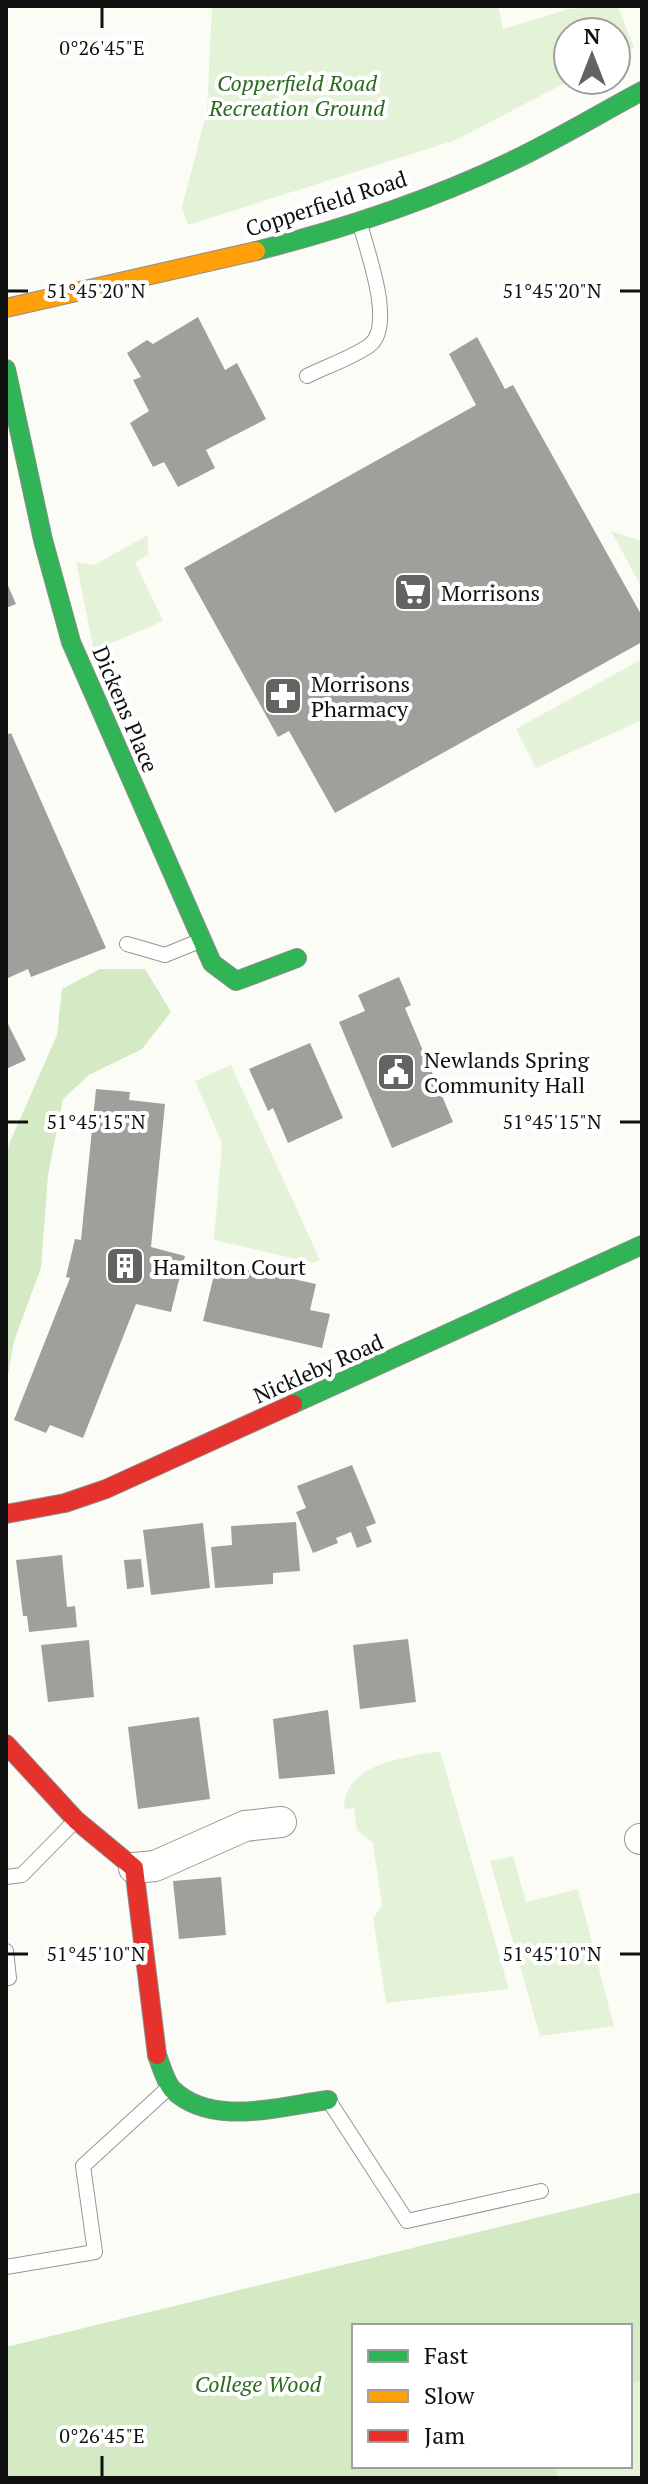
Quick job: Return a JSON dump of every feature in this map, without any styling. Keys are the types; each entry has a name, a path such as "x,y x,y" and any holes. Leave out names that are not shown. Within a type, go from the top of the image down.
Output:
{"street":[{"name":"Copperfield Road","path":"6,308 196,268 359,220 507,163 642,91"},
{"name":"Dickens Place","path":"6,369 43,540 71,642 212,963 236,981 297,958"},
{"name":"Nickleby Road","path":"6,1514 65,1503 106,1489 642,1245"},
{"path":"6,1744 76,1820 134,1868 157,2054 170,2087 192,2103 220,2113 328,2100"},
{"path":"134,1868 155,1866 245,1826 281,1822"}],"lane":[{"path":"307,376 369,346 380,331 382,314 359,220"},
{"path":"127,944 165,955 201,940"},
{"path":"6,1877 22,1875 76,1820"},
{"path":"6,1951 9,1978 6,1978"},
{"path":"6,2267 95,2252 83,2166 170,2087"},
{"path":"328,2100 407,2221 541,2191"}],"green space":[{"name":"Copperfield Road Recreation Ground","path":"212,6 498,6 503,29 569,9 618,6 622,16 552,16 552,90 456,140 188,225 182,207 207,111"},
{"path":"611,531 642,541 642,588"},
{"path":"148,535 148,555 135,562 163,621 94,651 76,562 94,565"},
{"path":"642,659 642,720 536,768 516,729"},
{"path":"100,969 145,969 171,1012 142,1049 89,1075 63,1099 48,1175 41,1268 14,1341 6,1386 6,1159 9,1144 57,1035 62,989"},
{"path":"231,1065 320,1260 313,1263 214,1240 222,1143 195,1081"},
{"path":"440,1751 509,1989 386,2003 373,1918 382,1906 373,1843 357,1830 354,1808 344,1809 347,1793 354,1781 379,1765"},
{"path":"513,1856 526,1902 578,1889 614,2026 540,2036 490,1861"},
{"name":"College Wood","path":"642,2192 642,2381 632,2383 632,2324 352,2324 352,2468 556,2468 558,2478 6,2478 6,2347"},
{"path":"642,2381 642,2478 558,2478 556,2468 632,2468 632,2383"}],"building":[{"path":"198,317 225,370 237,363 266,419 206,450 215,468 178,487 164,462 153,467 130,423 149,411 133,380 141,377 127,353 147,340 153,344"},
{"name":"Morrisons","path":"477,337 505,389 513,385 642,616 642,642 335,813 289,731 278,737 184,568 476,405 449,354"},
{"path":"6,581 16,604 6,608"},
{"path":"11,733 106,948 31,977 28,969 8,978 6,735"},
{"name":"Newlands Spring Community Hall","path":"399,977 411,1005 405,1008 453,1122 392,1148 339,1022 365,1011 358,995"},
{"path":"6,1020 26,1060 6,1069"},
{"path":"310,1043 343,1118 288,1143 273,1108 268,1111 249,1069"},
{"name":"Hamilton Court","path":"96,1089 130,1092 129,1100 165,1104 151,1247 185,1256 171,1312 136,1304 83,1438 50,1425 46,1433 14,1420 70,1278 66,1277 75,1239 81,1240"},
{"path":"217,1262 316,1284 310,1310 330,1314 322,1348 203,1321"},
{"path":"352,1465 376,1523 366,1527 372,1542 357,1548 351,1532 336,1538 338,1543 313,1553 296,1512 306,1508 297,1486"},
{"path":"296,1522 300,1571 273,1573 273,1584 215,1588 211,1547 232,1545 231,1526"},
{"path":"203,1523 210,1588 151,1595 143,1530"},
{"path":"62,1555 67,1607 75,1606 77,1627 29,1632 27,1616 23,1616 16,1560"},
{"path":"141,1559 144,1587 127,1589 124,1560"},
{"path":"408,1639 416,1702 360,1709 353,1645"},
{"path":"89,1640 94,1697 48,1702 41,1645"},
{"path":"328,1710 335,1774 279,1779 273,1719"},
{"path":"199,1717 210,1799 138,1809 128,1727"},
{"path":"221,1877 226,1935 179,1939 173,1881"}],"traffic: fast":[{"path":"256,251 354,223 450,188 528,153 642,91"},
{"path":"6,369 43,540 71,642 212,963 236,981 297,958"},
{"path":"293,1404 642,1245"},
{"path":"157,2055 172,2089 188,2101 206,2108 247,2111 328,2100"}],"traffic: slow":[{"path":"6,308 256,251"}],"traffic: jam":[{"path":"6,1514 65,1503 106,1489 293,1404"},
{"path":"6,1744 76,1820 134,1868 157,2055"}],"place":[{"name":"Morrisons","path":"413,592"},
{"name":"Morrisons Pharmacy","path":"283,696"},
{"name":"Newlands Spring Community Hall","path":"396,1072"},
{"name":"Hamilton Court","path":"125,1266"}]}
